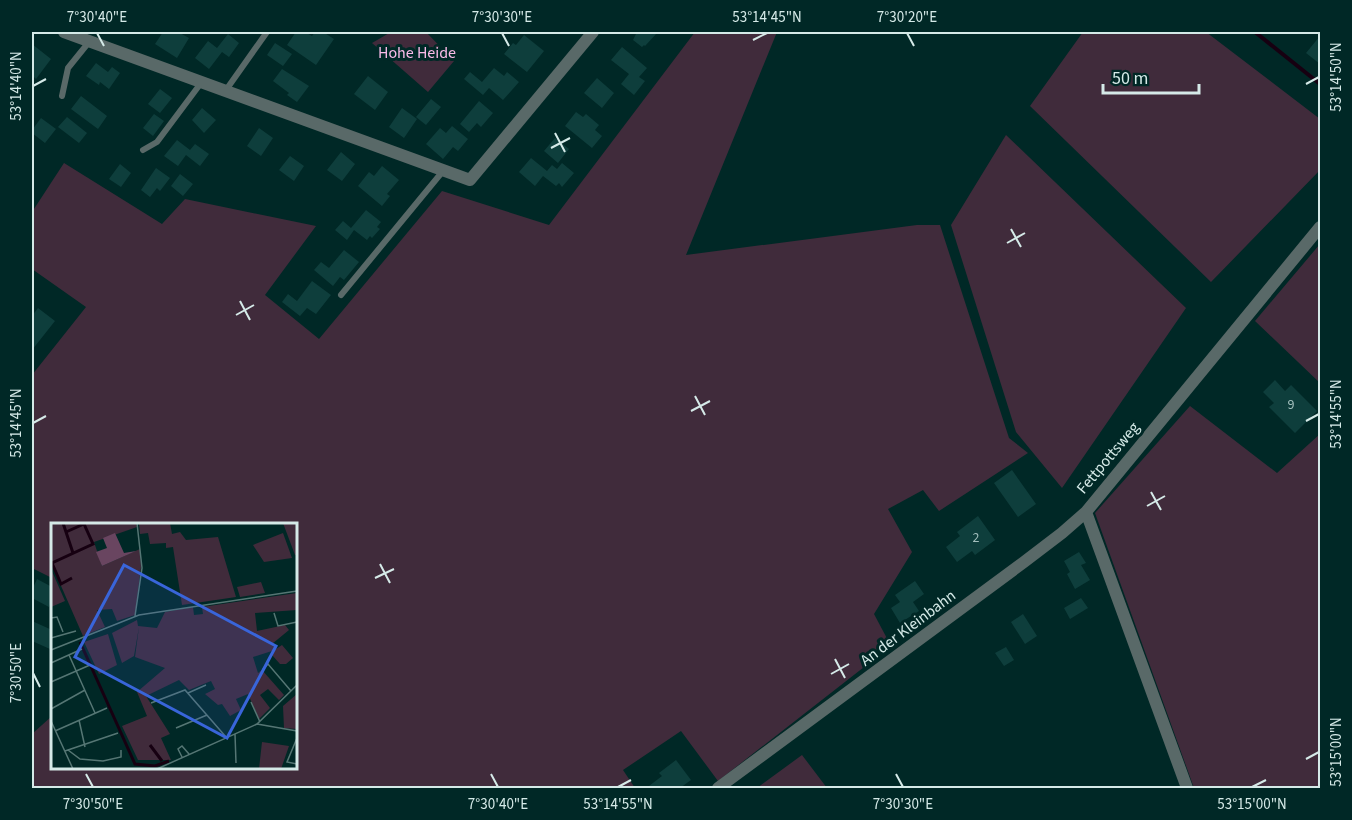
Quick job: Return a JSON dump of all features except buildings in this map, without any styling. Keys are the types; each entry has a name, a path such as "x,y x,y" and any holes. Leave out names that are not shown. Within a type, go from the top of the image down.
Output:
{"street":[{"path":"64,32 470,180 593,32"},
{"name":"Fettpottsweg","path":"1187,789 1086,512 1320,226"},
{"name":"An der Kleinbahn","path":"718,789 1024,562 1086,512"}],"lane":[{"path":"226,90 267,32"},
{"path":"62,96 68,68 90,42"},
{"path":"143,150 157,142 201,83"},
{"path":"342,295 443,171"}],"green space":[{"name":"Hohe Heide","path":"391,32 426,32 454,61 428,92 372,43"},
{"path":"695,32 777,32 686,255 917,225 940,225 1009,438 1028,453 939,511 923,490 888,509 912,552 874,614 891,646 718,781 681,731 623,770 635,788 32,788 32,734 51,717 51,769 297,769 297,523 51,523 51,578 32,568 32,375 86,307 32,269 32,212 64,163 162,224 185,199 316,226 265,295 319,339 442,191 549,225"},
{"path":"1083,32 1206,32 1320,119 1320,170 1211,282 1030,106"},
{"path":"1006,135 1186,308 1062,488 1016,432 951,225"},
{"path":"1320,244 1320,383 1255,321"},
{"path":"1190,406 1277,473 1320,434 1320,788 1194,788 1095,513"},
{"path":"802,755 827,788 757,788"}],"waterway":[{"path":"1255,32 1320,84"}]}
